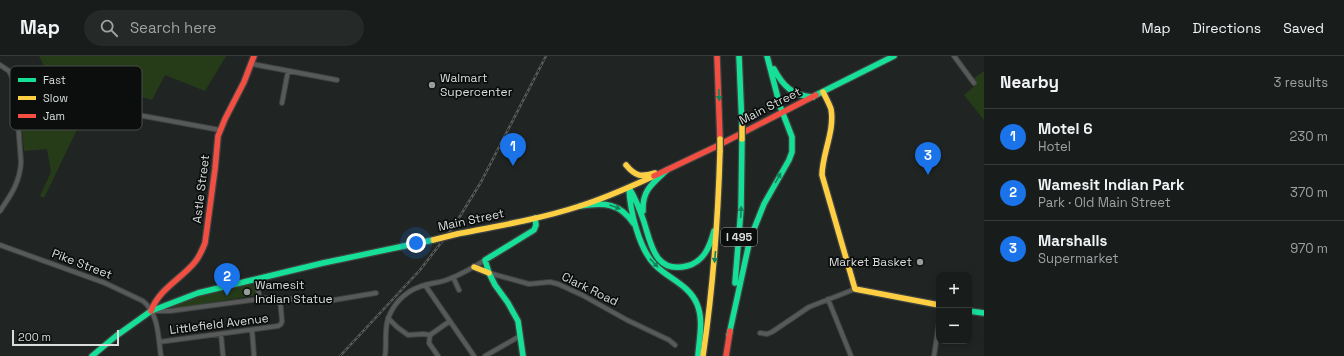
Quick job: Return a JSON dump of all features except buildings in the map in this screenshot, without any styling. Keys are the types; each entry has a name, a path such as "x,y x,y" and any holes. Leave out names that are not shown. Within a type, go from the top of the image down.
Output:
{"main road":[{"name":"Astle Street","path":"151,311 156,298 190,267 203,251 220,130 252,64 254,56"},
{"name":"I 495","path":"703,356 713,287 719,204 720,139 717,56"},
{"name":"I 495","path":"726,356 739,237 742,127 739,56"},
{"path":"767,56 778,77 786,88 792,93 800,96 813,97"},
{"path":"729,335 750,239 764,204 792,152 792,137 782,113 767,56"},
{"name":"Main Street","path":"92,356 151,311 198,293 323,263 535,218 580,206 629,188 894,56"},
{"path":"823,92 830,107 831,122 822,166 822,175 855,289 936,304"},
{"path":"626,165 638,176 667,170"},
{"path":"644,223 642,205 643,197 649,186 667,170"},
{"path":"629,188 636,199 651,247 658,259 671,266 687,266 699,260 708,248 714,232 719,204"},
{"path":"629,188 630,202 639,233 652,262 686,287 696,303 700,320 698,356"},
{"path":"580,206 600,204 618,207 629,216 639,233"},
{"path":"523,356 518,321 495,286 485,260 534,230 536,225 535,218"},
{"path":"474,267 489,273"},
{"path":"972,311 984,313"}],"street":[{"path":"954,56 974,83"},
{"path":"252,64 336,80"},
{"path":"0,65 10,73"},
{"path":"282,103 288,72"},
{"path":"142,116 220,130"},
{"path":"0,211 17,184 20,174 21,162 19,130"},
{"name":"Pike Street","path":"0,245 111,285 143,301 151,311"},
{"path":"385,356 386,326 395,304 410,292 425,285 453,277 485,260"},
{"name":"Clark Road","path":"489,273 529,284 550,282 558,284 582,295 675,345"},
{"path":"453,277 459,290"},
{"path":"256,280 260,299"},
{"path":"425,285 474,356"},
{"path":"760,333 768,334 775,331 809,307 855,289"},
{"path":"161,356 155,319 151,311 170,311 260,299 328,301 376,293"},
{"name":"Littlefield Avenue","path":"159,342 278,326 282,321 280,299"},
{"path":"828,299 851,356"},
{"path":"388,318 408,335 430,335 450,321"},
{"path":"252,330 254,356"},
{"path":"221,334 223,356"},
{"path":"430,335 429,344 438,356"},
{"path":"485,356 520,336"},
{"path":"934,356 936,343"}],"green space":[{"path":"39,56 226,56 205,91 165,75 152,100 142,97 142,66 44,66"},
{"path":"984,71 984,120 964,95 976,85 973,79"},
{"path":"22,130 77,130 44,198 40,196 51,172 47,149 24,151"},
{"path":"254,284 257,295 172,309 171,307 198,296"}],"railway":[{"path":"340,356 420,270 454,226 481,182 546,56"}],"traffic: fast":[{"path":"739,56 742,127"},
{"path":"729,335 750,239 764,204 792,152 792,137 780,106 767,56"},
{"path":"816,95 894,56"},
{"path":"774,69 789,89 800,95 813,97"},
{"path":"735,283 741,209 742,139"},
{"path":"643,211 646,192 667,170"},
{"path":"629,188 631,207 636,229 649,258 660,270 684,287 697,304 701,323 698,356"},
{"path":"629,188 639,209 652,248 661,261 668,266 687,266 698,261 708,248 714,231"},
{"path":"580,206 597,204 611,206 623,212 634,224"},
{"path":"523,356 518,321 508,303 495,285 485,260 534,230 536,225 535,218"},
{"path":"92,356 116,336 151,311 198,293 323,263 433,240"},
{"path":"972,311 984,313"}],"traffic: slow":[{"path":"823,92 831,109 832,117 822,175 855,289 936,304"},
{"path":"742,127 742,139"},
{"path":"720,139 720,151"},
{"path":"703,356 710,305 718,203 720,151"},
{"path":"626,165 633,172 639,175 655,173"},
{"path":"457,234 565,211 609,196 654,176"},
{"path":"433,240 457,234"},
{"path":"474,267 489,273"}],"traffic: jam":[{"path":"151,311 164,291 195,262 205,243 218,136 244,82 254,56"},
{"path":"717,56 720,139"},
{"path":"654,176 715,147 816,95"},
{"path":"726,356 730,331"}],"place":[{"name":"Walmart Supercenter","path":"432,85"},
{"name":"Motel 6","path":"513,166"},
{"name":"Marshalls","path":"928,175"},
{"name":"Market Basket","path":"920,262"},
{"name":"Wamesit Indian Statue","path":"247,292"},
{"name":"Wamesit Indian Park","path":"227,296"}]}
